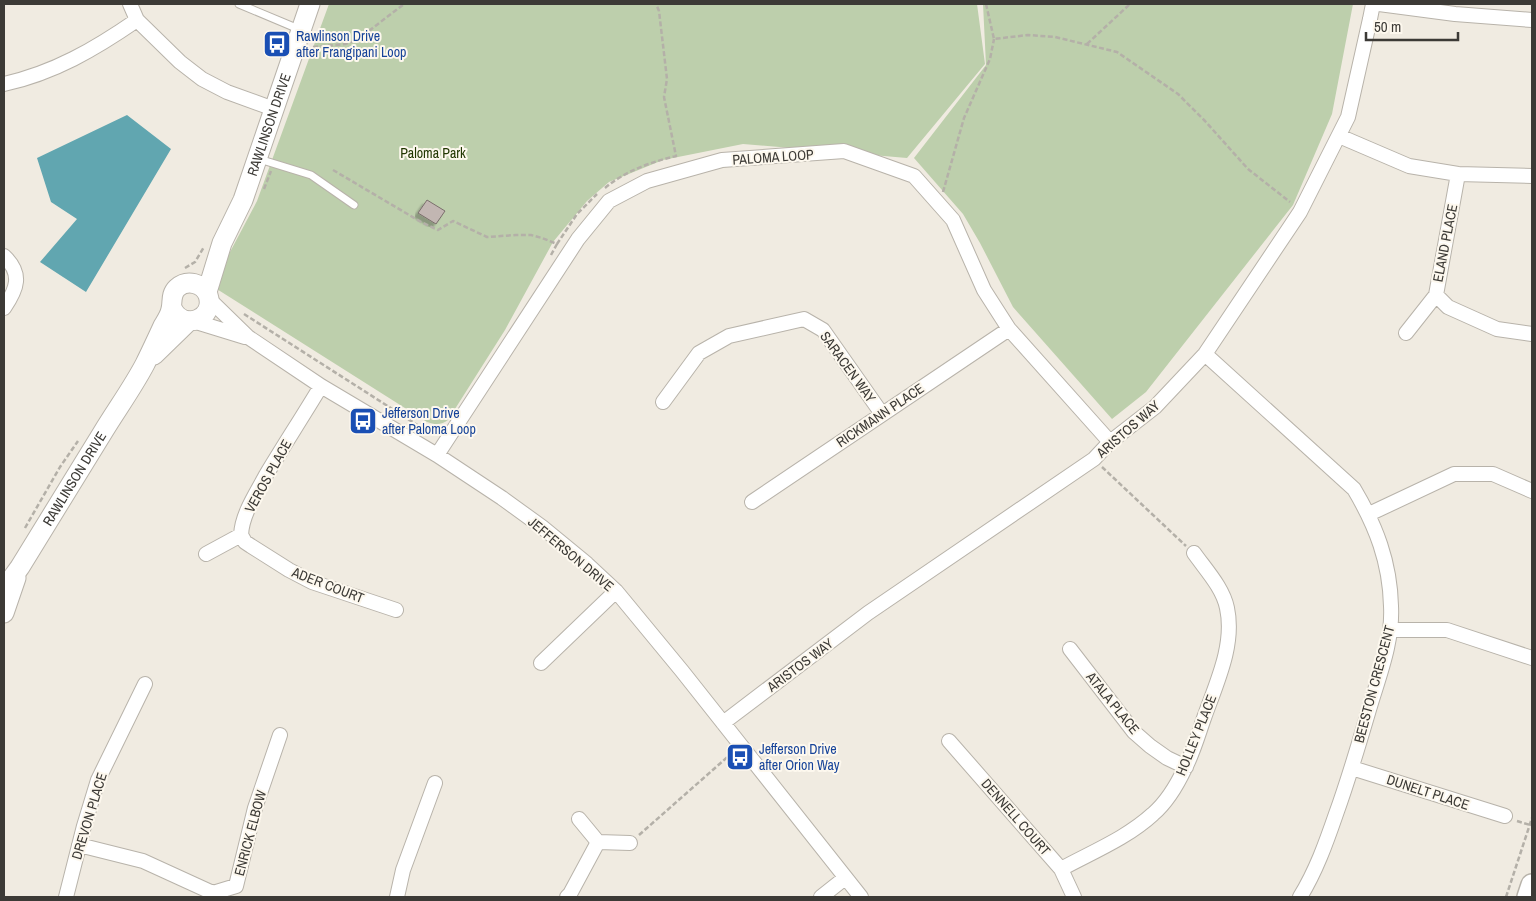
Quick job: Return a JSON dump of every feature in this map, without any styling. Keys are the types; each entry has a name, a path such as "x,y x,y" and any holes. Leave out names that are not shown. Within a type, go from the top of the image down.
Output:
{"main road":[{"path":"1528,897 1532,884"}],"street":[{"path":"130,4 137,20 180,62 202,80 274,109"},
{"name":"RAWLINSON DRIVE","path":"144,365 191,321 200,318 208,307 208,296 222,243 243,200 310,4"},
{"name":"ARISTOS WAY","path":"723,724 868,614 1094,459 1110,442 1155,407 1205,354 1300,212 1339,136 1348,117 1372,4"},
{"path":"1379,4 1455,14 1532,20"},
{"path":"4,84 79,58 137,20"},
{"path":"1339,136 1409,166 1458,174 1532,176"},
{"name":"PALOMA LOOP","path":"437,455 578,239 609,201 646,182 722,160 844,151 914,176 953,220 984,290 1009,329 1110,442"},
{"name":"ELAND PLACE","path":"1406,332 1436,295 1458,174"},
{"name":"RAWLINSON DRIVE","path":"4,589 20,567 144,365 172,308 172,297 175,290 188,283 222,243"},
{"path":"4,256 10,262 16,278 16,287 4,308"},
{"path":"188,283 198,285 208,296"},
{"path":"1436,295 1448,307 1497,329 1532,334"},
{"name":"JEFFERSON DRIVE","path":"208,296 248,338 321,386 437,455 502,498 542,527 587,564 616,591 861,897"},
{"path":"172,308 178,317 191,321"},
{"name":"SARACEN WAY","path":"663,402 699,352 729,336 804,319 824,330 882,414"},
{"name":"JEFFERSON DRIVE","path":"191,321 248,338"},
{"name":"RICKMANN PLACE","path":"752,502 1009,329"},
{"name":"BEESTON CRESCENT","path":"1205,354 1354,488 1369,514 1380,540 1388,569 1392,606 1391,630 1383,662 1352,768 1325,846 1312,877 1300,897"},
{"name":"VEROS PLACE","path":"241,536 244,519 255,496 321,386"},
{"path":"1369,514 1454,474 1493,474 1532,491"},
{"path":"206,554 241,536"},
{"name":"ADER COURT","path":"241,536 251,546 312,582 396,610"},
{"name":"HOLLEY PLACE","path":"1061,868 1124,836 1152,815 1169,796 1186,767 1226,652 1229,627 1227,607 1221,591 1194,553"},
{"name":"RAWLINSON DRIVE","path":"4,613 20,567"},
{"path":"541,662 616,591"},
{"path":"1391,630 1447,630 1532,658"},
{"name":"ATALA PLACE","path":"1070,649 1134,732 1167,758 1186,767"},
{"name":"DREVON PLACE","path":"66,897 98,780 145,684"},
{"name":"ENRICK ELBOW","path":"79,845 143,860 214,893 236,886 255,808 280,736"},
{"name":"DENNELL COURT","path":"949,741 1061,868 1074,897"},
{"name":"DUNELT PLACE","path":"1352,768 1505,816"},
{"path":"396,897 403,870 436,783"},
{"path":"579,820 598,842 630,843"},
{"path":"567,897 598,842"},
{"path":"822,897 845,878"}],"lane":[{"path":"239,4 301,30"},
{"path":"257,159 311,175 354,204"}],"path":[{"path":"313,46 345,44 357,40 404,4"},
{"path":"548,260 577,214 610,183 625,174 659,160 676,156 664,97 667,79 659,11 656,4"},
{"path":"939,204 964,118 990,59 994,40 986,4"},
{"path":"1087,44 1130,4"},
{"path":"994,40 1028,35 1055,37 1117,52 1178,94 1248,170 1300,212"},
{"path":"333,170 438,230 453,221 488,237 531,236 557,244"},
{"path":"242,313 422,428 434,433 443,430"},
{"path":"1094,459 1194,553"},
{"path":"630,843 740,745"},
{"path":"1506,897 1532,818"}],"green space":[{"name":"Paloma Park","path":"329,4 977,4 985,64 907,158 743,144 663,160 609,182 587,201 553,242 505,330 448,420 441,424 436,424 427,422 212,286 257,201"},
{"path":"983,4 1353,4 1332,114 1293,205 1146,392 1112,419 1013,307 963,214 914,158 986,65"}],"water":[{"path":"127,115 171,149 86,292 40,262 77,219 51,202 37,158"}],"building":[{"path":"427,200 445,211 436,224 418,213"}],"place":[{"name":"Rawlinson Drive after Frangipani Loop","path":"277,44"},
{"name":"Jefferson Drive after Paloma Loop","path":"363,421"},
{"name":"Jefferson Drive after Orion Way","path":"740,757"}]}
